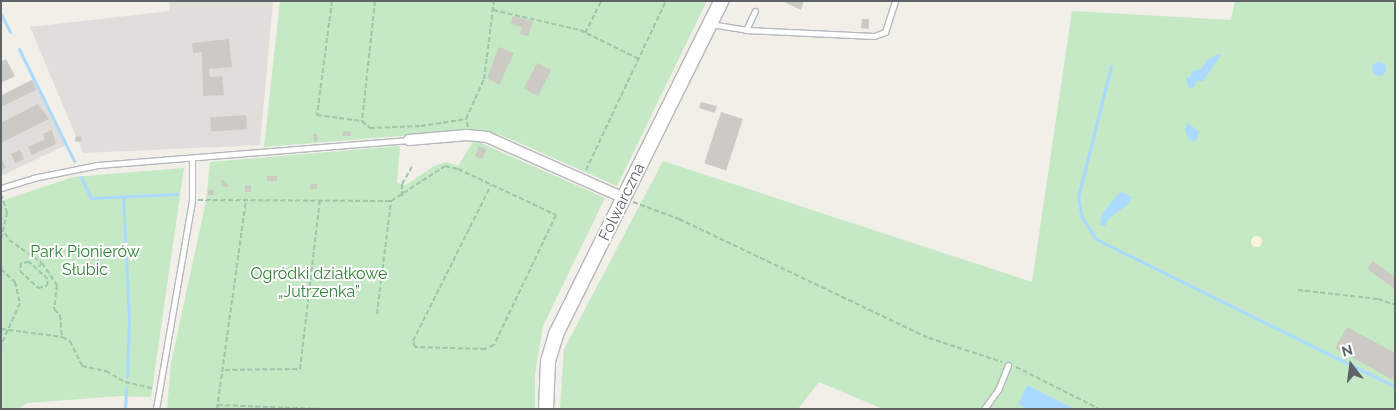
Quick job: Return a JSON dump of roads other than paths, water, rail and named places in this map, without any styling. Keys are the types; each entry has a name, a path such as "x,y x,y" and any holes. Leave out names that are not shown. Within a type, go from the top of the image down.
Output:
{"street":[{"name":"Folwarczna","path":"546,409 548,361 556,334 721,1"},
{"path":"409,140 470,135 487,137 624,198"}],"lane":[{"path":"709,24 746,30 874,36 885,32 896,1"},
{"path":"746,30 755,11"},
{"path":"1,190 33,178 98,165 192,159 409,140"},
{"path":"156,409 192,200 192,159"},
{"path":"984,409 998,390 1008,365"}],"water":[{"path":"1219,54 1221,55 1203,81 1197,81 1193,88 1188,87 1186,77 1190,78 1192,71 1201,69 1207,60"},
{"path":"1376,62 1382,62 1386,69 1382,76 1376,76 1372,72 1372,66"},
{"path":"1187,123 1199,131 1196,141 1189,140 1185,130"},
{"path":"1120,192 1132,197 1127,205 1108,219 1105,226 1100,225 1102,214"},
{"path":"1027,385 1075,409 1027,409 1018,404"}],"waterway":[{"path":"1,14 10,32"},
{"path":"19,49 74,161"},
{"path":"1111,66 1078,197 1082,217 1096,239 1395,387"},
{"path":"81,177 91,198 177,194"},
{"path":"123,197 129,320 127,377"},
{"path":"125,409 126,388"}],"park label":[{"name":"Park Pionierów Słubic","path":"85,261"},
{"name":"Ogródki działkowe „Jutrzenka”","path":"319,283"}]}
